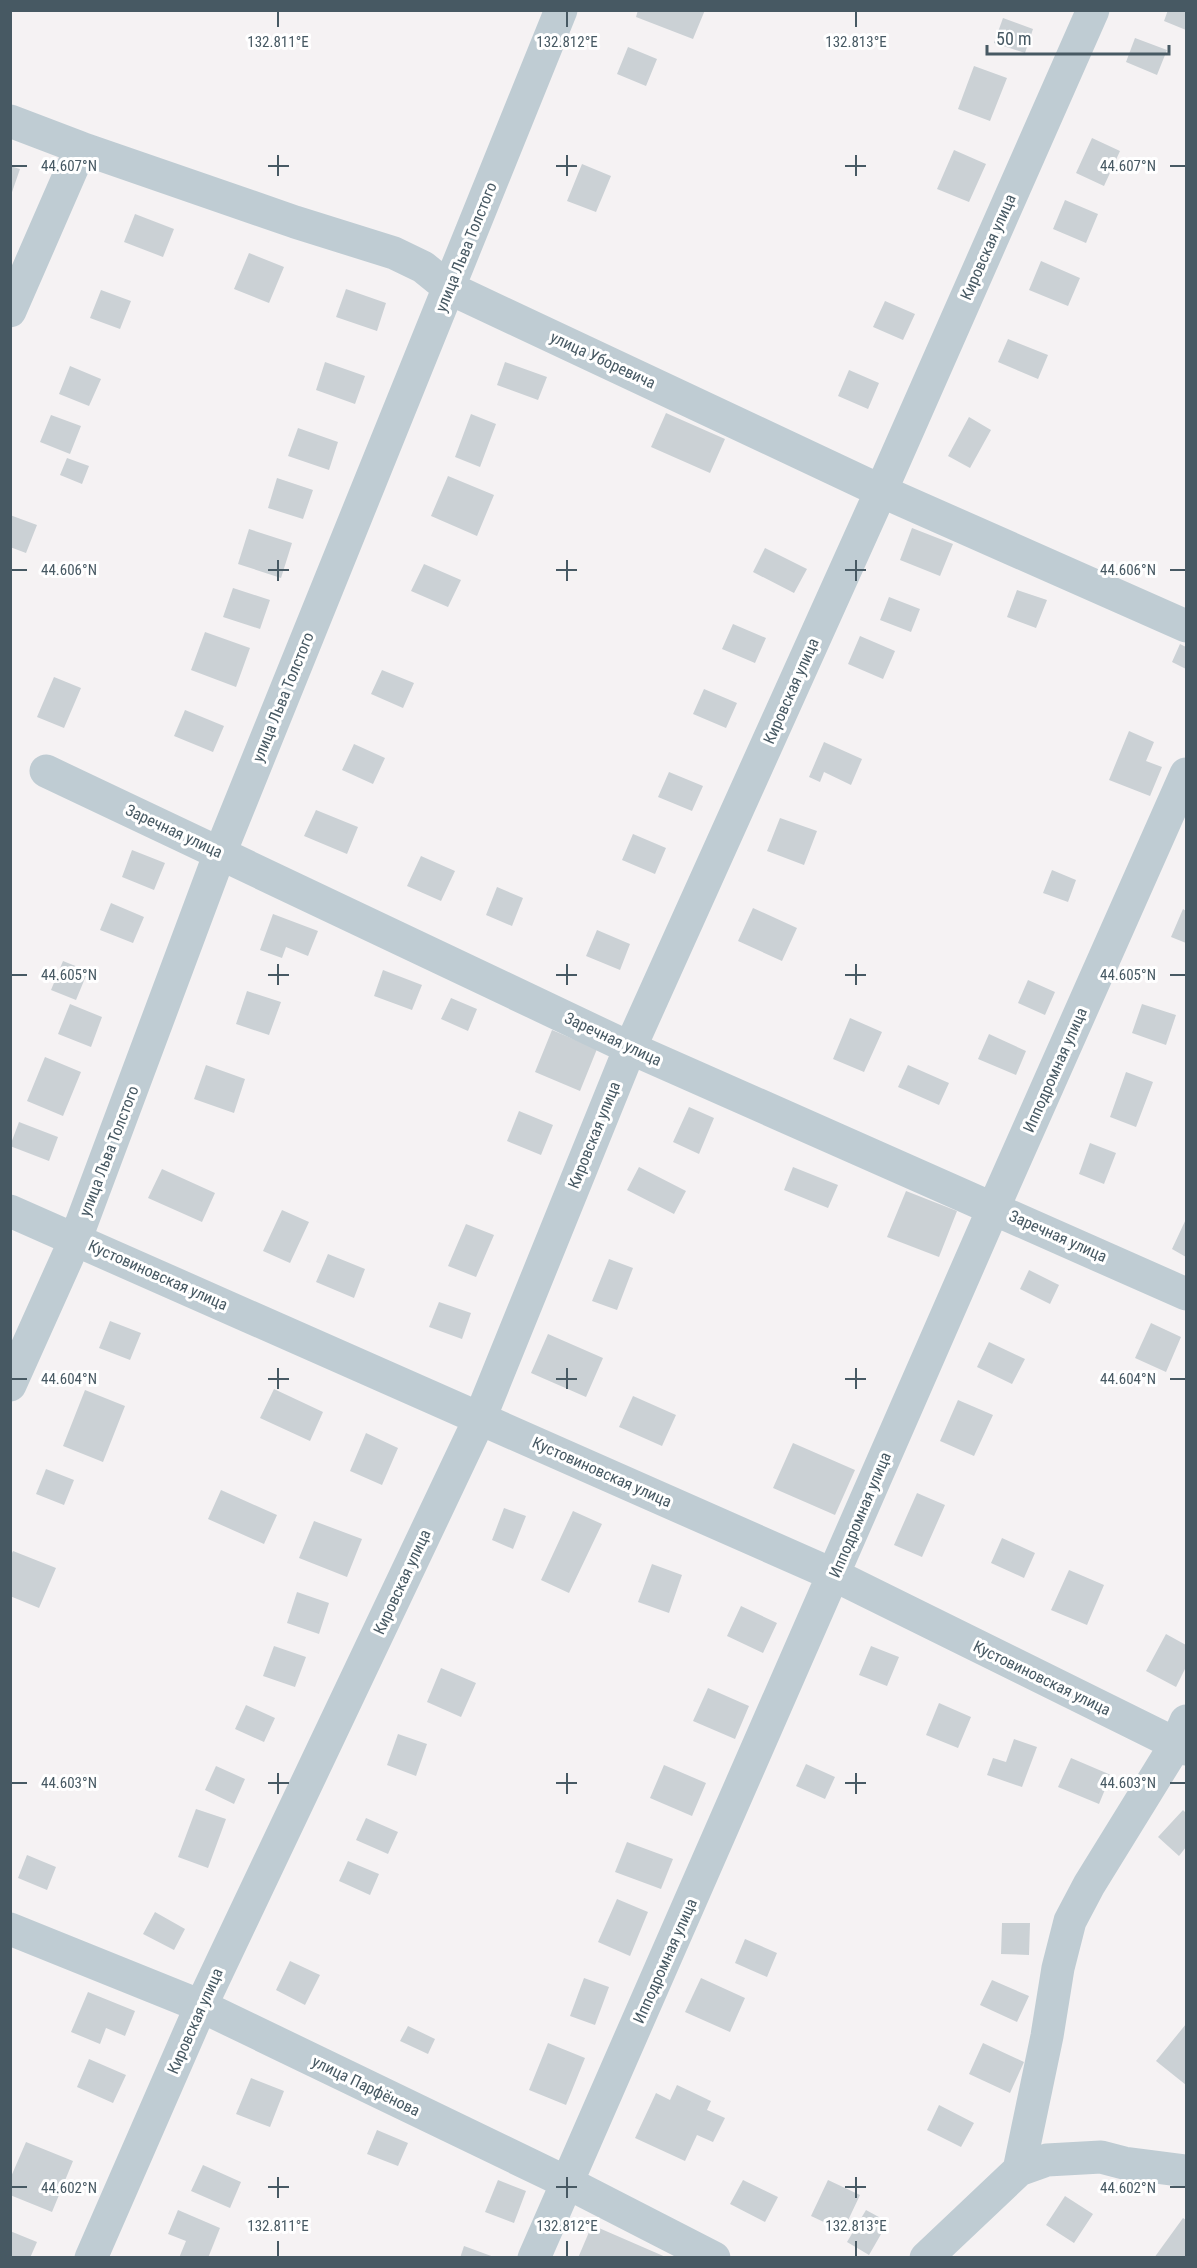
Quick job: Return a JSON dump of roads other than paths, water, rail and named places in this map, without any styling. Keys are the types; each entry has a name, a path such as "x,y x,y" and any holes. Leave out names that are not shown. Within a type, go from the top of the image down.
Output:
{"street":[{"name":"улица Льва Толстого","path":"10,1385 76,1239 220,853 561,10"},
{"name":"Кировская улица","path":"91,2258 201,2006 480,1418 630,1048 881,491 1093,10"},
{"name":"улица Уборевича","path":"10,121 294,222 394,253 423,267 449,288 881,491 1186,626"},
{"path":"10,311 81,148"},
{"name":"Заречная улица","path":"46,771 630,1048 994,1207 1186,1294"},
{"name":"Ипподромная улица","path":"534,2258 1186,774"},
{"name":"Кустовиновская улица","path":"10,1212 76,1239 834,1575 1183,1738"},
{"path":"1018,2170 1047,2036 1058,1968 1070,1920 1089,1885 1183,1738"},
{"name":"улица Парфёнова","path":"10,1929 201,2006 568,2183 700,2254"},
{"path":"926,2258 1018,2170 1047,2160 1101,2157 1124,2163 1186,2170"}]}
